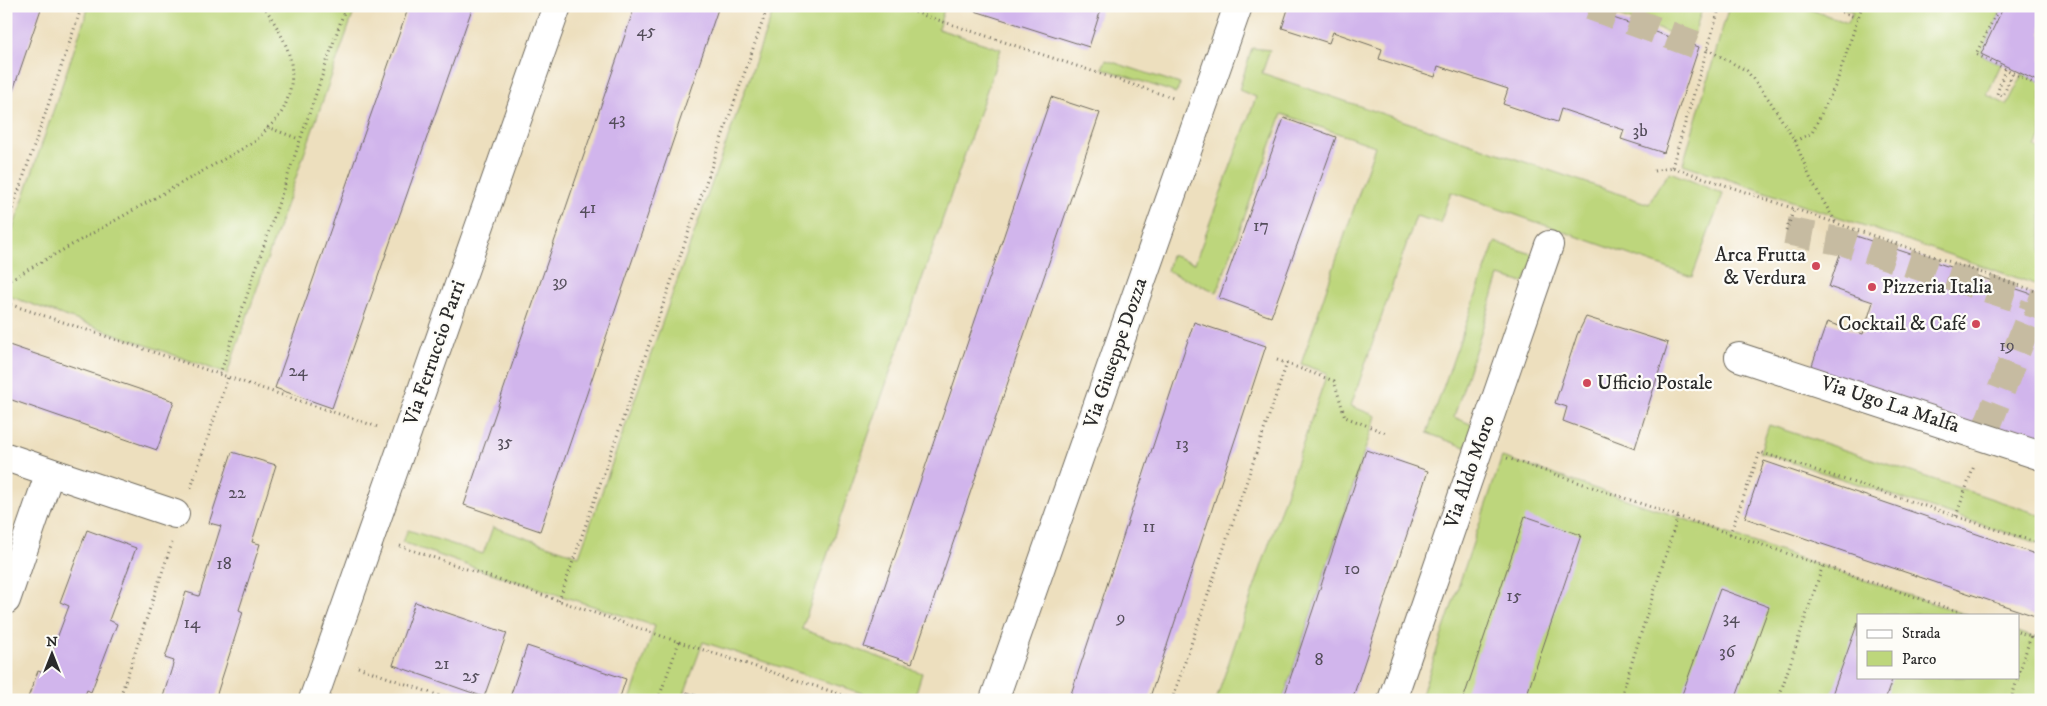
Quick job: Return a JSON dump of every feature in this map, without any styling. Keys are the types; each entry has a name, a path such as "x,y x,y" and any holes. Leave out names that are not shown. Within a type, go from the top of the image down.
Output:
{"street":[{"name":"Via Ferruccio Parri","path":"313,700 557,6"},
{"name":"Via Giuseppe Dozza","path":"994,700 1238,6"},
{"name":"Via Aldo Moro","path":"1392,700 1549,245"},
{"name":"Via Ugo La Malfa","path":"1739,356 2041,456"},
{"path":"6,457 175,514"},
{"path":"6,600 50,472"}],"path":[{"path":"6,228 82,6"},
{"path":"6,282 256,141 284,109 294,71 282,36 264,6"},
{"path":"220,374 346,6"},
{"path":"559,601 768,6"},
{"path":"896,6 1180,101"},
{"path":"1672,167 1720,6"},
{"path":"1823,6 1858,18"},
{"path":"1795,141 1812,133 1836,84 1862,6"},
{"path":"2000,6 1976,54 2041,87"},
{"path":"1707,49 1747,71 1770,101 1795,141 1811,180 1836,224"},
{"path":"2005,69 1997,94 2003,96 2014,70"},
{"path":"267,127 300,139"},
{"path":"1654,171 1672,167 2040,294"},
{"path":"1786,231 1794,210"},
{"path":"6,303 386,429"},
{"path":"1277,360 1334,381 1346,417 1386,434"},
{"path":"1172,700 1287,363"},
{"path":"1478,448 1965,614"},
{"path":"1730,534 1760,452 2041,544"},
{"path":"1956,516 1976,460"},
{"path":"1620,700 1678,516"},
{"path":"397,546 679,642 858,700"},
{"path":"1778,700 1823,565"},
{"path":"2020,633 2041,640"},
{"path":"2020,671 2031,636"},
{"path":"658,700 679,642"},
{"path":"355,666 451,700"},
{"path":"2011,700 2018,678"}],"green space":[{"path":"89,6 356,6 227,374 6,295 6,249"},
{"path":"775,6 945,6 938,29 1001,49 802,629 922,673 914,699 916,700 883,700 703,642 682,700 630,700 655,626 478,569 402,542 408,530 483,554 493,527 579,556"},
{"path":"1588,6 1703,6 1692,40"},
{"path":"1729,6 1801,6 1848,23 1853,12 1838,6 2004,6 1981,54 2001,64 1987,95 2007,105 2023,74 2041,83 2041,137 2035,147 2041,150 2041,286 1683,164"},
{"path":"1252,48 1270,50 1262,73 1649,204 1658,187 1670,172 1723,194 1692,277 1451,192 1440,223 1416,216 1351,406 1376,416 1283,700 1216,700 1327,373 1301,364 1375,146 1282,114 1217,292 1167,271 1171,255 1195,263 1256,97 1239,90"},
{"path":"1106,60 1180,84 1176,93 1102,68"},
{"path":"1495,242 1535,255 1524,283 1499,276 1454,417 1475,426 1465,447 1427,433"},
{"path":"1769,425 2041,515 2041,544 1760,452"},
{"path":"1502,457 1964,614 1857,614 1857,678 2020,678 2020,633 2041,640 2041,700 1420,700"}],"building":[{"path":"6,6 42,6 7,108 6,108"},
{"path":"409,6 473,6 332,408 275,388"},
{"path":"635,6 719,6 540,531 464,505"},
{"path":"977,6 1102,6 1089,47 975,11"},
{"path":"1289,6 1578,6 1699,47 1664,153 1621,139 1624,130 1561,109 1557,122 1503,104 1508,89 1438,66 1435,77 1379,59 1382,49 1333,32 1329,43 1282,28"},
{"path":"2004,6 2041,6 2041,83 1981,54"},
{"path":"1051,97 1100,113 912,663 864,647"},
{"path":"1284,118 1336,137 1271,317 1219,298"},
{"path":"1847,233 2041,297 2041,447 1810,371 1827,322 1863,334 1873,302 1829,287"},
{"path":"1586,317 1668,343 1635,448 1563,421 1567,407 1555,403 1577,335"},
{"path":"1194,322 1266,346 1149,700 1069,700"},
{"path":"6,344 174,401 157,450 6,398"},
{"path":"1366,450 1428,471 1352,700 1283,700"},
{"path":"232,452 276,465 252,542 260,544 239,610 243,612 215,700 162,700 174,661 165,658 186,592 199,596 221,526 209,523"},
{"path":"1764,461 2041,556 2041,618 1745,518"},
{"path":"1525,516 1581,535 1525,700 1463,700"},
{"path":"87,530 136,548 109,620 117,624 91,692 87,690 83,700 27,700 38,671 44,673 69,606 60,602"},
{"path":"1720,589 1769,607 1735,700 1680,700"},
{"path":"415,602 507,633 484,697 393,665"},
{"path":"1857,625 1857,678 1893,678 1885,700 1830,700"},
{"path":"527,646 626,679 619,700 509,700"},
{"path":"687,692 708,699 708,700 684,700"}],"tunnel":[{"path":"1590,6 1707,49"},
{"path":"1786,231 1844,242 2041,306"},
{"path":"1986,429 2035,304"}],"place":[{"name":"Arca Frutta & Verdura","path":"1816,266"},
{"name":"Pizzeria Italia","path":"1872,287"},
{"name":"Cocktail & Café","path":"1976,324"},
{"name":"Ufficio Postale","path":"1587,383"}]}
